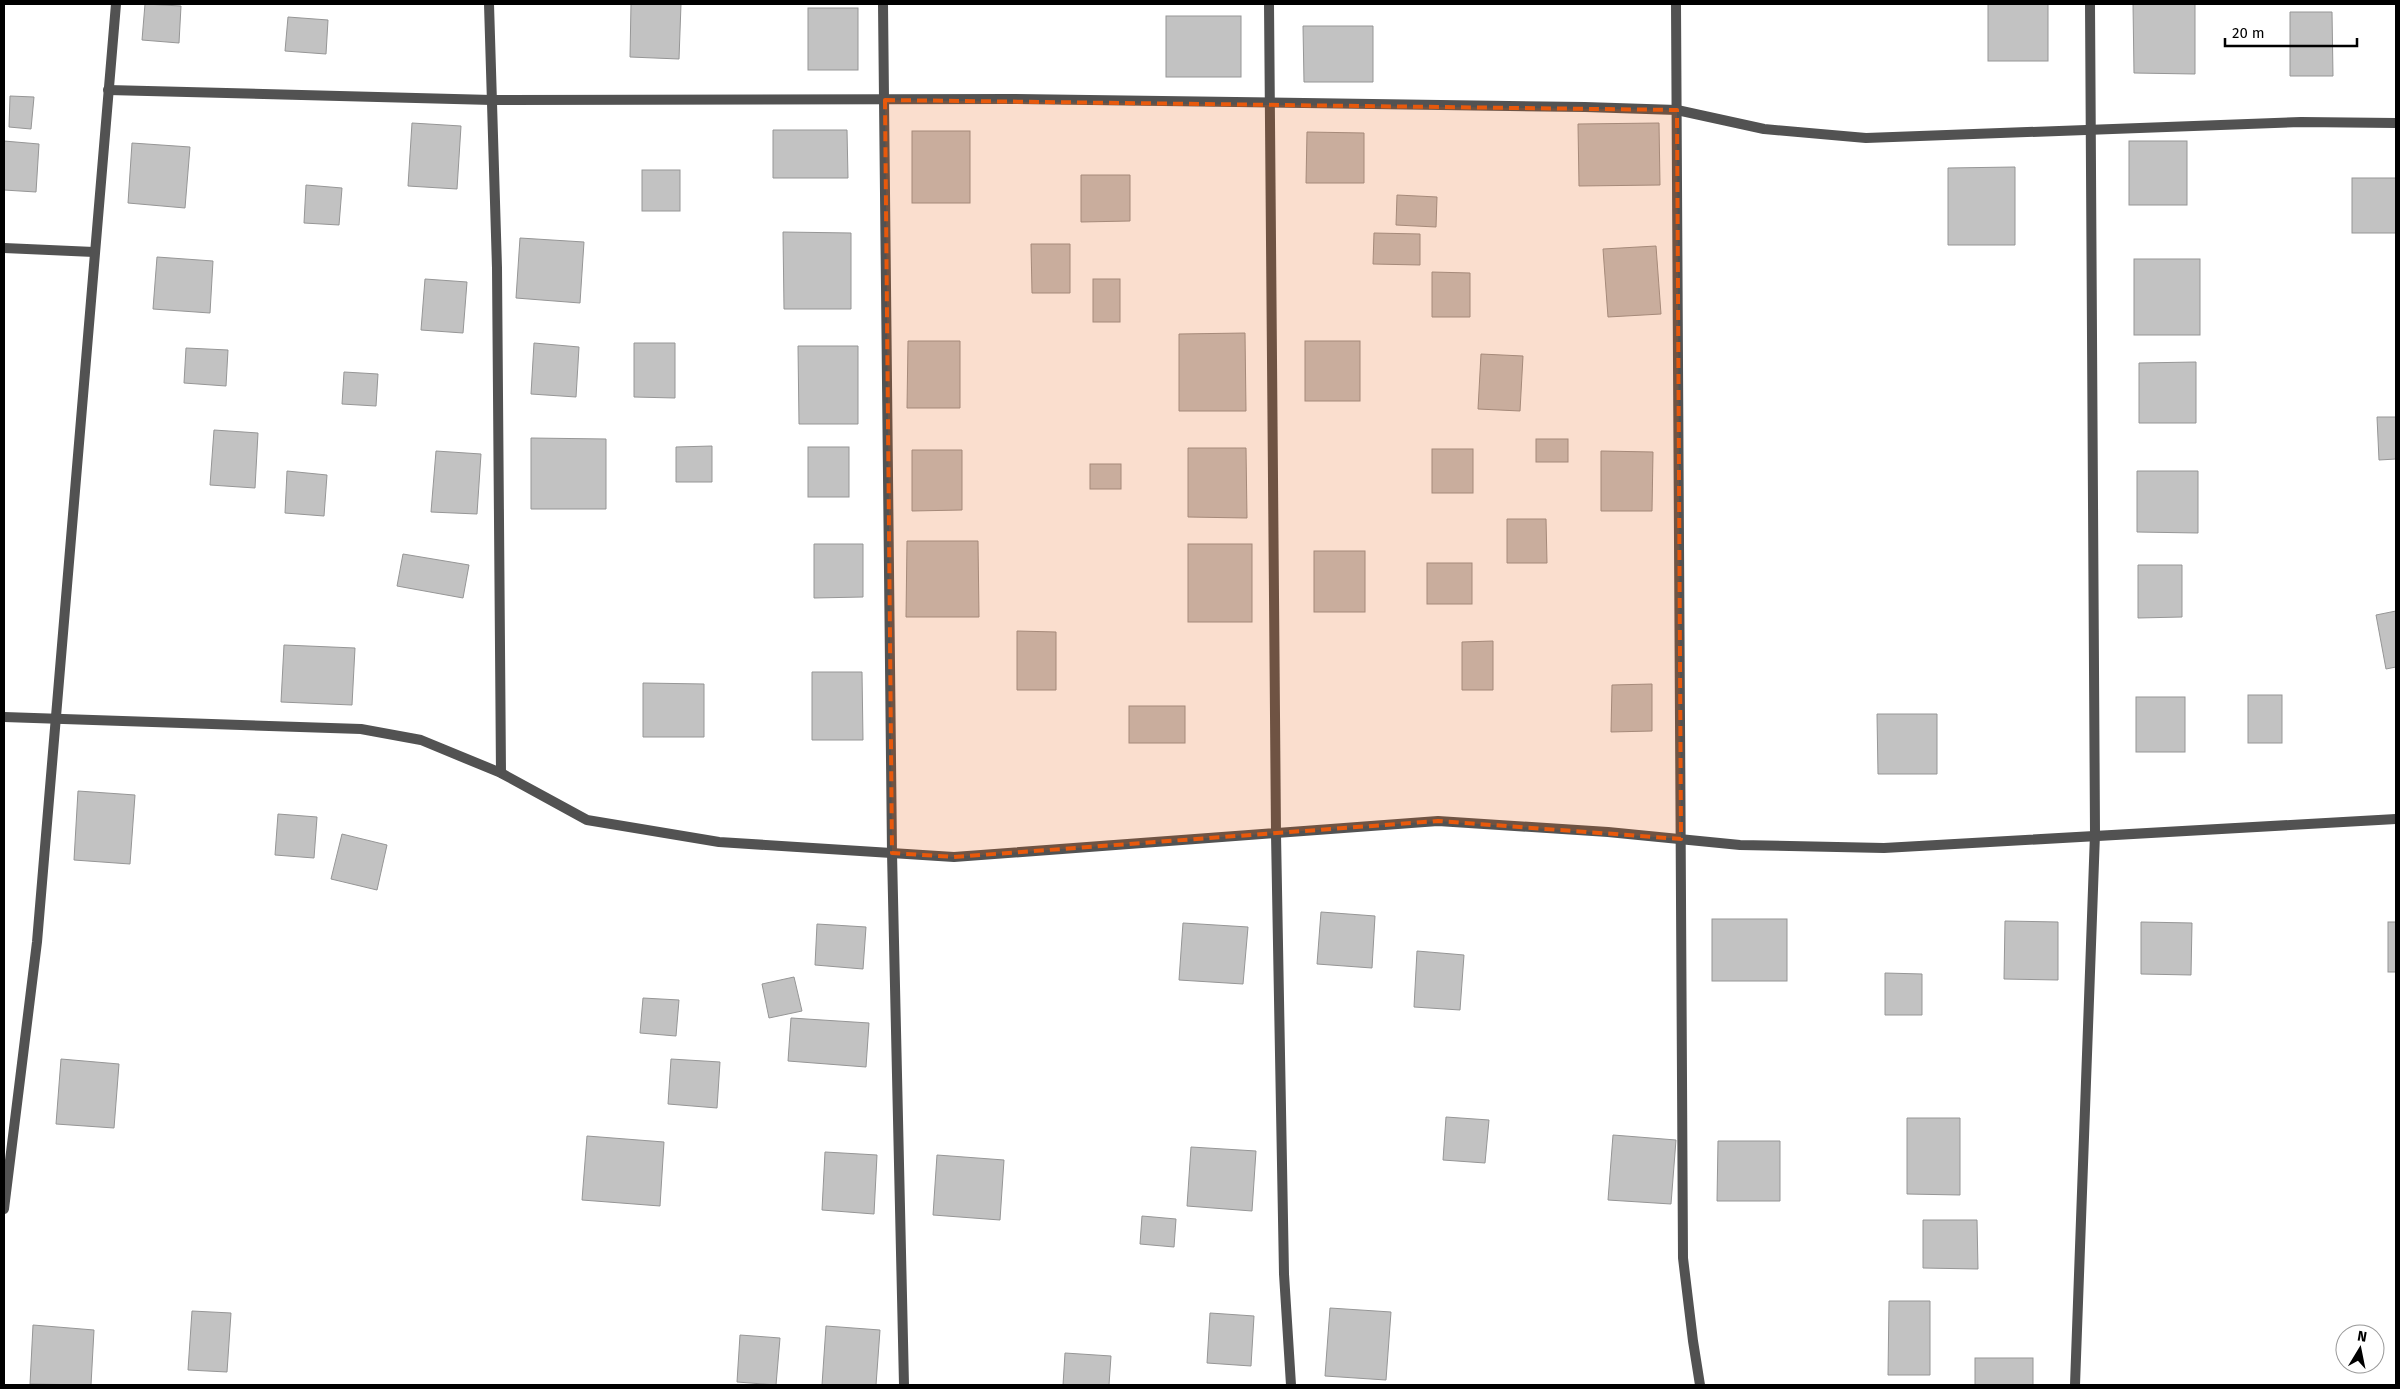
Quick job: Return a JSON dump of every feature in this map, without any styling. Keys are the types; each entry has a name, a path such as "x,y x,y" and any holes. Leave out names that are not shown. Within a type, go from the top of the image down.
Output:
{"street":[{"path":"4,1209 37,942 116,4"},
{"path":"489,4 497,268 501,772"},
{"path":"883,4 892,853 904,1385"},
{"path":"1269,4 1276,834 1284,1274 1291,1385"},
{"path":"1676,4 1683,1258 1700,1385"},
{"path":"2075,1385 2095,834 2090,4"},
{"path":"108,90 492,100 1269,102 1585,106 1677,110 1764,129 1866,138 2301,122 2396,123"},
{"path":"4,248 94,252"},
{"path":"4,717 361,728 421,740 501,772 588,820 719,842 954,857 1438,821 1608,832 1740,845 1884,848 2095,834 2396,819"}],"highlighted area":[{"path":"885,100 1677,110 1681,839 1438,821 954,857 892,853"}],"building":[{"path":"145,4 181,6 179,43 142,40"},
{"path":"631,4 681,4 679,59 630,57"},
{"path":"1988,4 2048,4 2048,61 1988,61"},
{"path":"2133,4 2195,4 2195,74 2134,73"},
{"path":"808,8 858,8 858,70 808,70"},
{"path":"2290,12 2332,12 2333,76 2290,76"},
{"path":"1166,16 1241,16 1241,77 1166,77"},
{"path":"288,17 328,20 326,54 285,51"},
{"path":"1303,26 1373,26 1373,82 1304,82"},
{"path":"10,96 34,97 31,129 9,127"},
{"path":"412,123 461,126 457,189 408,186"},
{"path":"1659,123 1660,185 1579,186 1578,124"},
{"path":"773,130 847,130 848,178 773,178"},
{"path":"912,131 970,131 970,203 912,203"},
{"path":"1307,132 1364,133 1364,183 1306,183"},
{"path":"4,141 39,144 36,192 4,190"},
{"path":"2129,141 2187,141 2187,205 2129,205"},
{"path":"132,143 190,147 185,208 128,203"},
{"path":"2015,167 2015,245 1948,245 1948,168"},
{"path":"642,170 680,170 680,211 642,211"},
{"path":"1081,175 1130,175 1130,221 1081,222"},
{"path":"2352,178 2396,178 2396,233 2352,233"},
{"path":"306,185 342,188 339,225 304,223"},
{"path":"1397,195 1437,197 1436,227 1396,225"},
{"path":"783,232 851,233 851,309 784,309"},
{"path":"1374,233 1420,234 1420,265 1373,264"},
{"path":"520,238 584,242 580,303 516,298"},
{"path":"1031,244 1070,244 1070,293 1032,293"},
{"path":"1656,246 1661,314 1608,317 1603,249"},
{"path":"157,257 213,261 210,313 153,309"},
{"path":"2134,259 2200,259 2200,335 2134,335"},
{"path":"1432,272 1470,273 1470,317 1432,317"},
{"path":"425,279 467,282 463,333 421,330"},
{"path":"1093,279 1120,279 1120,322 1093,322"},
{"path":"1245,333 1246,411 1179,411 1179,334"},
{"path":"908,341 960,341 960,408 907,408"},
{"path":"1305,341 1360,341 1360,401 1305,401"},
{"path":"534,343 579,347 576,397 531,394"},
{"path":"634,343 675,343 675,398 634,397"},
{"path":"798,346 858,346 858,424 799,424"},
{"path":"186,348 228,350 226,386 184,383"},
{"path":"1481,354 1523,356 1520,411 1478,409"},
{"path":"2196,362 2196,423 2139,423 2139,363"},
{"path":"344,372 378,374 376,406 342,404"},
{"path":"2377,417 2396,417 2396,459 2379,460"},
{"path":"214,430 258,433 255,488 210,485"},
{"path":"531,438 606,439 606,509 531,509"},
{"path":"1536,439 1568,439 1568,462 1536,462"},
{"path":"712,446 712,482 676,482 676,447"},
{"path":"808,447 849,447 849,497 808,497"},
{"path":"1188,448 1246,448 1247,518 1188,517"},
{"path":"1432,449 1473,449 1473,493 1432,493"},
{"path":"912,450 962,450 962,510 912,511"},
{"path":"436,451 481,454 477,514 431,512"},
{"path":"1601,451 1653,452 1652,511 1601,511"},
{"path":"1090,464 1121,464 1121,489 1090,489"},
{"path":"287,471 327,475 324,516 285,513"},
{"path":"2137,471 2198,471 2198,533 2137,532"},
{"path":"1507,519 1546,519 1547,563 1507,563"},
{"path":"907,541 978,541 979,617 906,617"},
{"path":"814,544 863,544 863,597 814,598"},
{"path":"1188,544 1252,544 1252,622 1188,622"},
{"path":"1314,551 1365,551 1365,612 1314,612"},
{"path":"403,554 469,565 463,598 397,586"},
{"path":"1427,563 1472,563 1472,604 1427,604"},
{"path":"2138,565 2182,565 2182,617 2138,618"},
{"path":"2396,611 2396,667 2386,669 2376,615"},
{"path":"1017,631 1056,632 1056,690 1017,690"},
{"path":"1493,641 1493,690 1462,690 1462,642"},
{"path":"284,645 355,648 352,705 281,702"},
{"path":"812,672 862,672 863,740 812,740"},
{"path":"643,683 704,684 704,737 643,737"},
{"path":"1652,684 1652,731 1611,732 1612,685"},
{"path":"2248,695 2282,695 2282,743 2248,743"},
{"path":"2136,697 2185,697 2185,752 2136,752"},
{"path":"1129,706 1185,706 1185,743 1129,743"},
{"path":"1877,714 1937,714 1937,774 1878,774"},
{"path":"78,791 135,795 130,864 74,860"},
{"path":"278,814 317,817 314,858 275,855"},
{"path":"342,834 387,845 377,890 331,879"},
{"path":"1321,912 1375,916 1372,968 1317,964"},
{"path":"1712,919 1787,919 1787,981 1712,981"},
{"path":"2005,921 2058,922 2058,980 2004,979"},
{"path":"2141,922 2192,923 2191,975 2141,974"},
{"path":"2388,922 2396,922 2396,972 2388,972"},
{"path":"1183,923 1248,927 1243,984 1179,980"},
{"path":"817,924 866,927 863,969 815,965"},
{"path":"1417,951 1464,955 1460,1010 1414,1007"},
{"path":"1885,973 1922,974 1922,1015 1885,1015"},
{"path":"794,977 802,1011 769,1018 762,984"},
{"path":"643,998 679,1000 676,1036 640,1033"},
{"path":"791,1018 869,1023 866,1067 788,1061"},
{"path":"61,1059 119,1064 114,1128 56,1124"},
{"path":"671,1059 720,1062 717,1108 668,1104"},
{"path":"1446,1117 1489,1120 1485,1163 1443,1160"},
{"path":"1907,1118 1960,1118 1960,1195 1907,1194"},
{"path":"1613,1135 1676,1140 1671,1204 1608,1200"},
{"path":"587,1136 664,1142 660,1206 582,1200"},
{"path":"1718,1141 1780,1141 1780,1201 1717,1201"},
{"path":"1191,1147 1256,1151 1252,1211 1187,1206"},
{"path":"825,1152 877,1155 874,1214 822,1210"},
{"path":"937,1155 1004,1160 1000,1220 933,1215"},
{"path":"1142,1216 1176,1219 1174,1247 1140,1244"},
{"path":"1923,1220 1977,1220 1978,1269 1923,1268"},
{"path":"1889,1301 1930,1301 1930,1375 1888,1375"},
{"path":"1330,1308 1391,1312 1386,1380 1325,1376"},
{"path":"192,1311 231,1313 227,1372 188,1370"},
{"path":"1210,1313 1254,1316 1251,1366 1207,1363"},
{"path":"33,1325 94,1330 91,1385 30,1384"},
{"path":"826,1326 880,1330 876,1385 822,1385"},
{"path":"740,1335 780,1338 776,1385 737,1382"},
{"path":"1065,1353 1111,1356 1109,1385 1063,1385"},
{"path":"1975,1358 2033,1358 2033,1385 1975,1385"}]}
